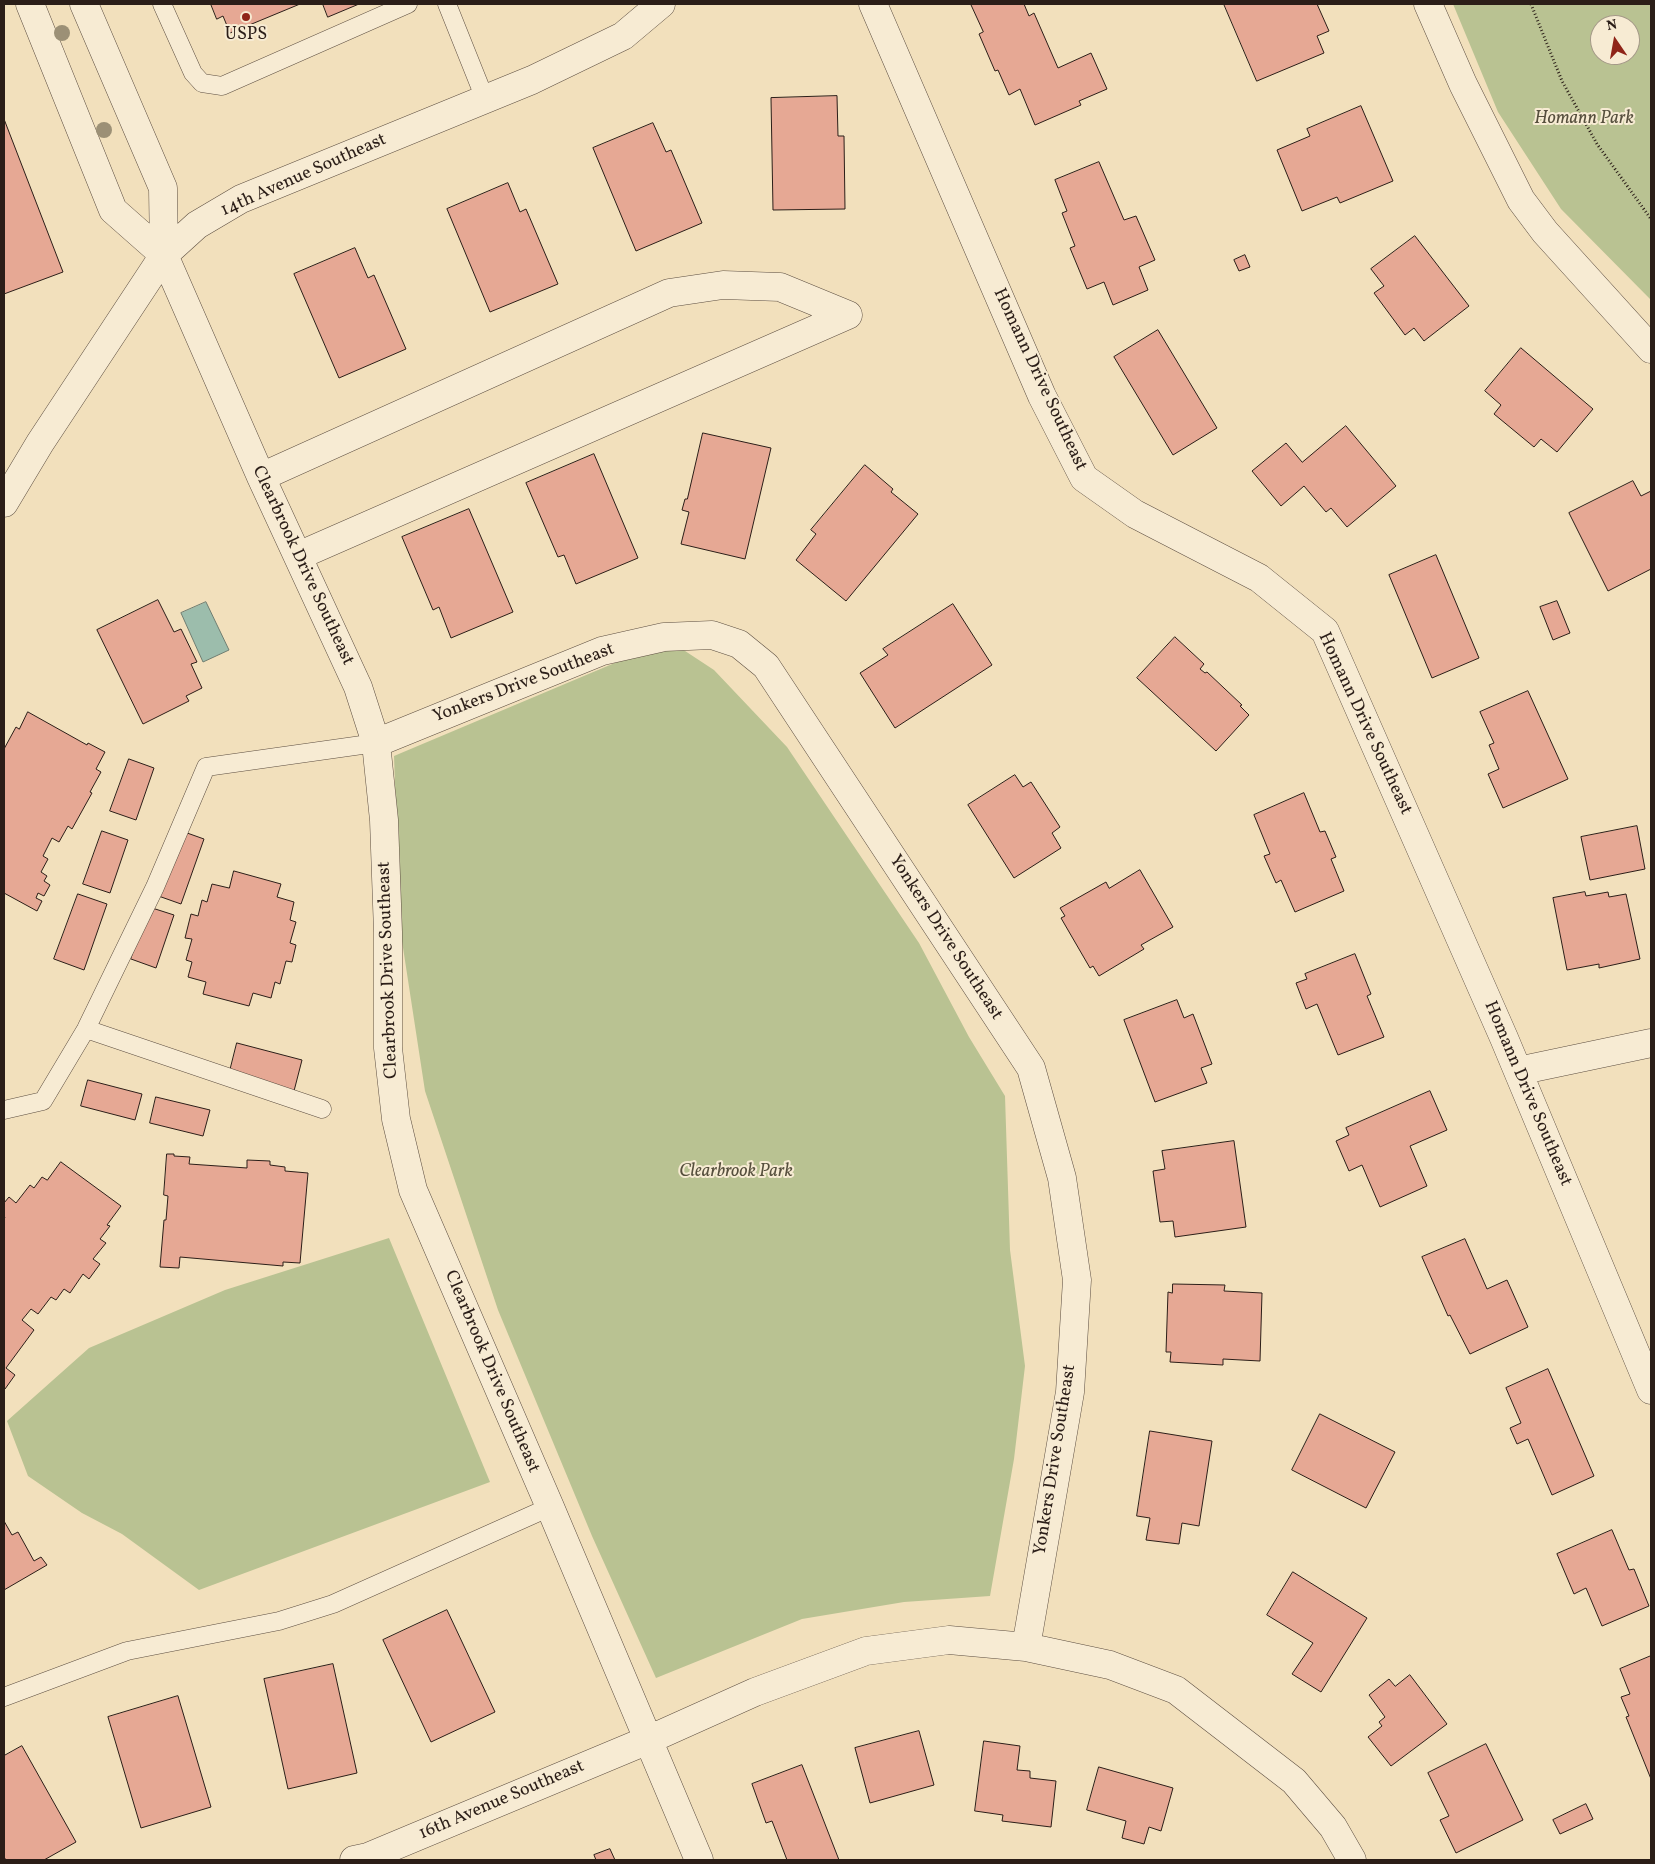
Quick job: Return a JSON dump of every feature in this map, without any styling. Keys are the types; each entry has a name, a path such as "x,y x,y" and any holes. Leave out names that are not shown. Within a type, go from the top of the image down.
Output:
{"street":[{"name":"Clearbrook Drive Southeast","path":"30,4 113,210 164,255"},
{"name":"Clearbrook Drive Southeast","path":"84,4 163,188 164,255 262,477 358,687 376,743 384,820 388,932 388,1048 396,1119 412,1190 550,1507 698,1860"},
{"name":"14th Avenue Southeast","path":"4,502 40,443 164,255 197,225 241,200 532,80 624,36 661,4"},
{"name":"Homann Drive Southeast","path":"873,4 1042,396 1084,478 1135,514 1259,578 1325,630 1518,1070 1651,1390"},
{"path":"1428,4 1463,84 1521,200 1546,232 1651,349"},
{"path":"262,477 669,293 723,285 780,287 848,315 298,556"},
{"name":"Yonkers Drive Southeast","path":"376,743 602,650 664,637 712,635 739,644 766,666 1030,1068 1062,1178 1077,1280 1070,1392 1026,1647"},
{"path":"1518,1070 1651,1043"},
{"name":"16th Avenue Southeast","path":"354,1860 368,1857 648,1740 755,1692 866,1651 949,1640 1026,1647 1110,1665 1176,1690 1294,1781 1333,1827 1352,1860"}],"lane":[{"path":"162,4 193,73 202,83 222,86 408,4"},
{"path":"447,4 486,99"},
{"path":"4,1110 43,1101 86,1029 154,887 206,767 376,743"},
{"path":"86,1029 322,1108"},
{"path":"4,1697 127,1651 279,1621 333,1604 550,1507"}],"path":[{"path":"1531,4 1562,81 1598,144 1651,219"}],"green space":[{"name":"Homann Park","path":"1453,4 1651,4 1651,300 1561,209 1498,112"},
{"name":"Clearbrook Park","path":"679,647 714,670 787,747 919,943 969,1037 1005,1096 1010,1250 1025,1366 1014,1459 990,1596 904,1602 802,1619 656,1678 592,1536 498,1310 425,1091 400,928 394,756 636,654"},
{"path":"389,1238 490,1482 199,1590 122,1534 82,1513 28,1476 7,1421 89,1348 225,1290"}],"shaded area":[{"path":"206,602 229,650 203,662 181,613"}],"building":[{"name":"USPS","path":"211,4 300,4 230,33 223,16 217,19"},
{"path":"323,4 359,4 328,17"},
{"path":"971,4 1024,4 1029,16 1034,13 1058,68 1091,53 1107,89 1079,101 1081,105 1035,125 1020,89 1009,95 998,70 995,71 979,34 983,32"},
{"path":"1224,4 1317,4 1329,31 1317,36 1324,53 1257,81"},
{"path":"837,96 838,136 844,136 845,209 773,210 771,98"},
{"path":"1361,106 1393,181 1340,203 1337,197 1302,211 1277,150 1310,136 1307,129"},
{"path":"4,119 63,272 4,294"},
{"path":"653,123 666,152 671,150 702,223 636,251 593,148"},
{"path":"1099,162 1124,220 1136,216 1155,260 1139,267 1148,290 1113,305 1104,282 1087,289 1070,248 1075,246 1062,213 1067,211 1055,180"},
{"path":"508,183 520,212 526,209 558,284 490,312 447,209"},
{"path":"1415,236 1469,306 1424,341 1414,328 1405,335 1374,293 1384,286 1371,269"},
{"path":"355,248 368,278 374,275 406,349 339,378 294,274"},
{"path":"1245,255 1250,267 1239,271 1234,260"},
{"path":"1158,330 1217,428 1173,455 1114,357"},
{"path":"1521,348 1593,409 1557,452 1541,439 1534,447 1494,414 1501,405 1485,391"},
{"path":"1346,426 1396,486 1347,527 1331,508 1326,512 1304,486 1281,506 1252,471 1286,443 1302,462"},
{"path":"703,433 771,448 745,559 681,544 689,512 682,510 685,499 687,499"},
{"path":"594,454 638,558 576,584 564,555 558,557 526,483"},
{"path":"865,465 893,489 891,492 918,514 846,601 796,560 816,534 811,530"},
{"path":"1633,481 1641,496 1651,491 1651,569 1608,591 1569,513"},
{"path":"469,509 513,612 451,638 439,607 433,610 402,537"},
{"path":"1436,555 1479,658 1432,678 1389,575"},
{"path":"158,600 174,632 181,629 197,662 191,664 202,688 186,696 189,701 143,724 97,630"},
{"path":"1557,601 1570,633 1553,640 1540,607"},
{"path":"953,604 992,665 895,728 860,673 888,655 883,649"},
{"path":"1175,637 1204,664 1200,669 1205,673 1207,672 1242,705 1240,706 1249,715 1216,751 1137,678"},
{"path":"1528,691 1568,779 1503,808 1488,774 1499,769 1489,745 1494,743 1480,712"},
{"path":"28,712 87,745 88,743 105,752 96,769 101,772 90,792 92,793 72,829 68,826 59,842 52,838 43,856 48,859 41,872 47,876 44,881 50,885 44,896 38,893 36,898 42,901 37,911 4,893 4,749 16,727 19,729"},
{"path":"129,759 154,768 136,820 110,811"},
{"path":"1015,775 1023,787 1031,782 1060,827 1052,833 1061,848 1014,878 968,805"},
{"path":"1304,793 1320,832 1325,831 1336,857 1331,859 1344,891 1295,912 1281,880 1276,883 1264,856 1270,854 1254,815"},
{"path":"1637,826 1645,869 1590,880 1581,837"},
{"path":"173,828 204,839 181,904 150,893"},
{"path":"102,831 128,840 110,893 83,884"},
{"path":"1140,870 1173,927 1141,945 1144,949 1099,976 1093,966 1090,968 1061,918 1065,916 1060,908 1106,882 1109,888"},
{"path":"234,871 281,884 277,897 294,902 290,920 296,922 290,943 296,945 292,962 286,961 280,984 275,982 271,998 253,993 249,1006 203,994 206,982 188,977 192,962 186,960 192,939 185,938 191,914 198,916 202,900 207,902 212,884 229,888"},
{"path":"1585,892 1586,896 1608,892 1609,897 1626,894 1640,959 1599,968 1599,964 1567,970 1553,898"},
{"path":"78,894 107,904 84,970 54,959"},
{"path":"149,907 174,915 156,968 131,959"},
{"path":"1355,954 1371,994 1367,996 1384,1037 1338,1055 1317,1004 1306,1009 1296,983 1307,979 1305,974"},
{"path":"1177,1000 1184,1018 1193,1014 1212,1064 1201,1068 1207,1083 1155,1102 1124,1020"},
{"path":"237,1043 302,1060 294,1091 229,1075"},
{"path":"88,1080 142,1094 135,1120 81,1106"},
{"path":"1430,1091 1447,1130 1410,1146 1427,1186 1380,1207 1362,1165 1349,1171 1336,1141 1349,1135 1346,1128"},
{"path":"156,1097 210,1110 203,1136 150,1123"},
{"path":"1234,1141 1246,1227 1175,1237 1173,1221 1160,1222 1153,1171 1165,1169 1162,1151"},
{"path":"167,1154 190,1157 189,1164 247,1168 247,1160 270,1161 270,1165 285,1167 285,1171 308,1173 300,1263 283,1262 283,1266 180,1257 179,1268 160,1267 168,1196 164,1195"},
{"path":"61,1162 121,1206 107,1225 110,1226 100,1239 106,1243 93,1259 100,1264 89,1279 83,1274 70,1293 64,1289 56,1300 51,1297 38,1314 31,1309 22,1320 34,1330 6,1368 15,1375 5,1389 4,1203 9,1197 16,1203 30,1185 34,1188 42,1177 47,1180"},
{"path":"1465,1239 1487,1289 1507,1280 1528,1327 1470,1354 1450,1315 1448,1316 1422,1257"},
{"path":"1173,1284 1225,1285 1224,1291 1262,1293 1260,1361 1223,1359 1223,1365 1170,1362 1171,1352 1166,1352 1168,1292 1172,1293"},
{"path":"1548,1369 1594,1476 1552,1495 1528,1439 1517,1444 1510,1428 1521,1423 1506,1388"},
{"path":"1320,1414 1395,1452 1366,1508 1292,1470"},
{"path":"1150,1431 1212,1441 1199,1526 1182,1523 1179,1544 1146,1540 1150,1518 1137,1516"},
{"path":"4,1521 12,1535 18,1532 34,1561 41,1557 47,1565 4,1590"},
{"path":"1612,1530 1629,1570 1634,1569 1649,1606 1602,1626 1586,1588 1574,1594 1557,1554"},
{"path":"1293,1572 1367,1618 1321,1692 1292,1674 1313,1643 1267,1615"},
{"path":"447,1610 495,1712 431,1742 383,1640"},
{"path":"1651,1656 1651,1779 1626,1717 1629,1716 1621,1697 1630,1694 1620,1669"},
{"path":"333,1664 357,1773 288,1789 264,1679"},
{"path":"1410,1675 1447,1724 1391,1766 1368,1737 1382,1726 1379,1722 1385,1717 1369,1695 1389,1679 1395,1686"},
{"path":"178,1696 211,1807 141,1828 108,1717"},
{"path":"919,1731 934,1785 870,1803 855,1748"},
{"path":"984,1741 1020,1746 1017,1770 1030,1771 1030,1778 1056,1781 1051,1827 1002,1821 1003,1815 975,1811"},
{"path":"1486,1744 1523,1820 1456,1853 1440,1820 1449,1816 1428,1773"},
{"path":"22,1746 76,1842 44,1860 6,1860 4,1857 4,1756"},
{"path":"802,1765 839,1860 787,1860 772,1821 766,1823 752,1784"},
{"path":"1099,1767 1173,1788 1161,1831 1149,1827 1144,1844 1122,1838 1126,1821 1087,1810"},
{"path":"1586,1804 1593,1819 1560,1834 1553,1820"},
{"path":"610,1849 615,1860 596,1860 594,1855"}],"place":[{"name":"USPS","path":"246,17"}]}
